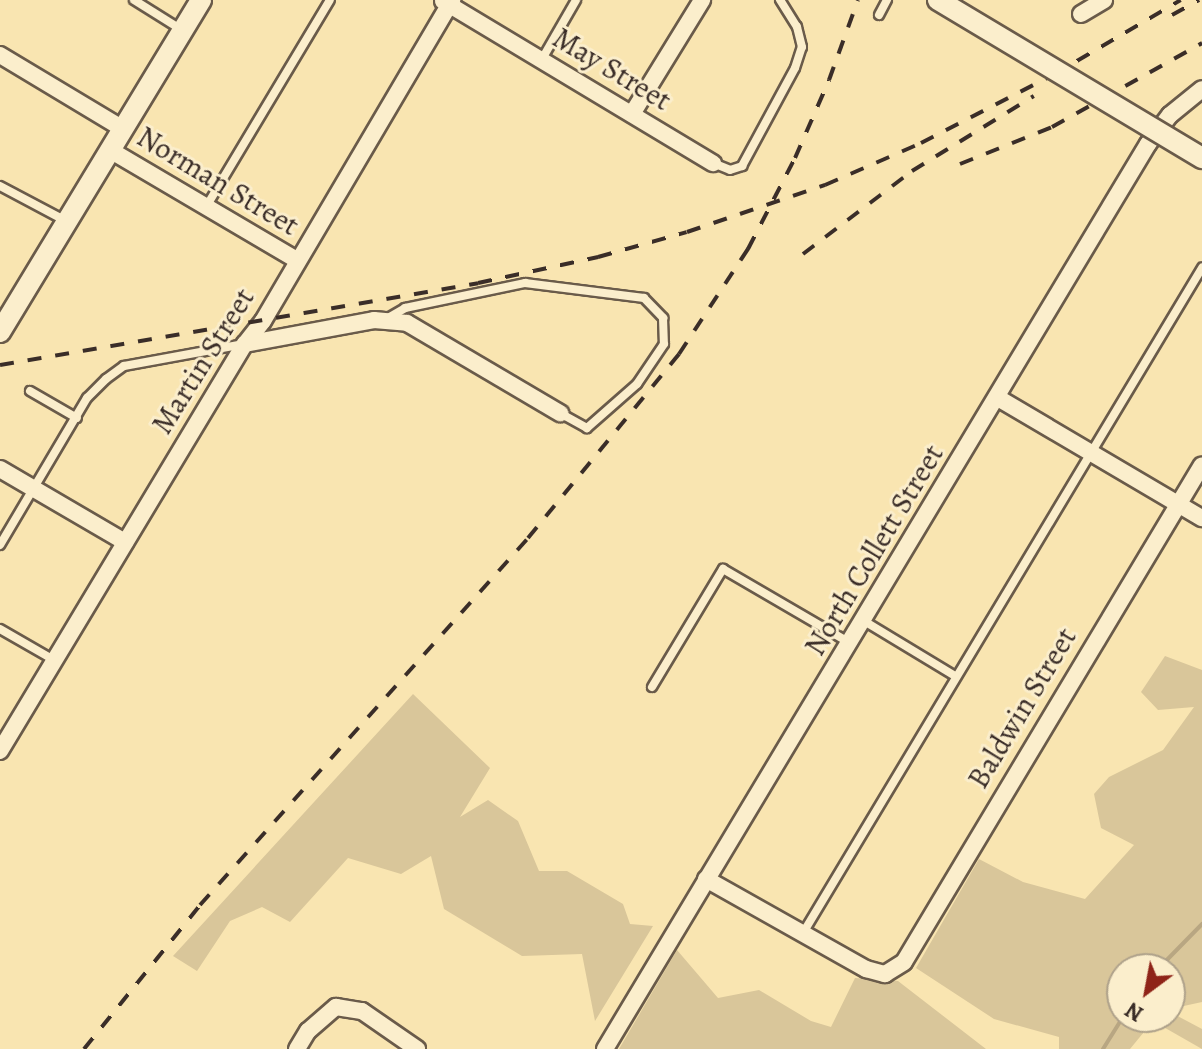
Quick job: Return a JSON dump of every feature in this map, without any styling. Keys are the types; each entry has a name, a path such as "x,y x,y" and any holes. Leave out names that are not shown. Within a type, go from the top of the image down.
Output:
{"street":[{"path":"3,322 201,0"},
{"path":"632,114 702,0"},
{"path":"938,0 1202,158"},
{"path":"1081,14 1104,0"},
{"name":"May Street","path":"447,2 713,163"},
{"name":"Martin Street","path":"0,751 245,344 263,321 447,2"},
{"name":"Norman Street","path":"0,55 123,129"},
{"name":"North Collett Street","path":"605,1049 1148,144 1170,115 1202,89"},
{"name":"Norman Street","path":"110,150 297,260"},
{"path":"245,344 383,321 407,323 560,413"},
{"path":"998,398 1202,518"},
{"name":"Baldwin Street","path":"802,934 866,969 885,974 904,962 1202,465"},
{"path":"0,469 125,542"},
{"path":"706,879 802,934"},
{"path":"297,1049 308,1031 336,1007 362,1011 417,1049"}],"lane":[{"path":"134,0 182,31"},
{"path":"206,207 330,0"},
{"path":"542,59 576,0"},
{"path":"713,163 730,170 742,166 795,68 802,47 797,27 780,0"},
{"path":"879,15 887,0"},
{"path":"0,186 67,222"},
{"path":"802,934 1202,268"},
{"path":"383,321 405,308 525,283 644,298 663,318 664,344 637,384 587,428 560,413"},
{"path":"0,545 96,389 124,366 245,344"},
{"path":"30,391 77,418"},
{"path":"652,687 723,569 850,644"},
{"path":"864,621 955,676"},
{"path":"0,629 54,660"}],"shaded area":[{"path":"1165,656 1202,670 1202,1002 1186,1006 1186,953 1106,953 1106,1033 1143,1033 1130,1049 1059,1049 1059,1037 994,1019 916,968 979,859 1023,882 1085,899 1134,845 1101,828 1094,794 1109,777 1163,750 1194,707 1158,710 1141,692"},
{"path":"413,694 490,768 460,817 488,800 518,821 539,871 567,871 623,904 630,924 653,926 595,1021 582,954 522,956 444,909 431,856 401,874 348,858 290,922 262,907 230,921 197,971 173,956"},
{"path":"677,950 718,998 759,990 811,1021 831,1027 855,978 898,981 986,1049 619,1049"},
{"path":"1186,1020 1202,1029 1202,1049 1174,1033 1186,1033"}],"waterway":[{"path":"1174,953 1202,924"},
{"path":"1103,1049 1113,1033"}],"railway":[{"path":"84,1049 200,905 528,538 679,354 748,249 795,158 829,80 858,0"},
{"path":"0,365 478,283 598,257 687,232 825,185 921,143 1053,75 1181,0"},
{"path":"1172,15 1199,0"},
{"path":"960,164 1052,127 1202,43"},
{"path":"803,254 912,171 1034,96"}]}
